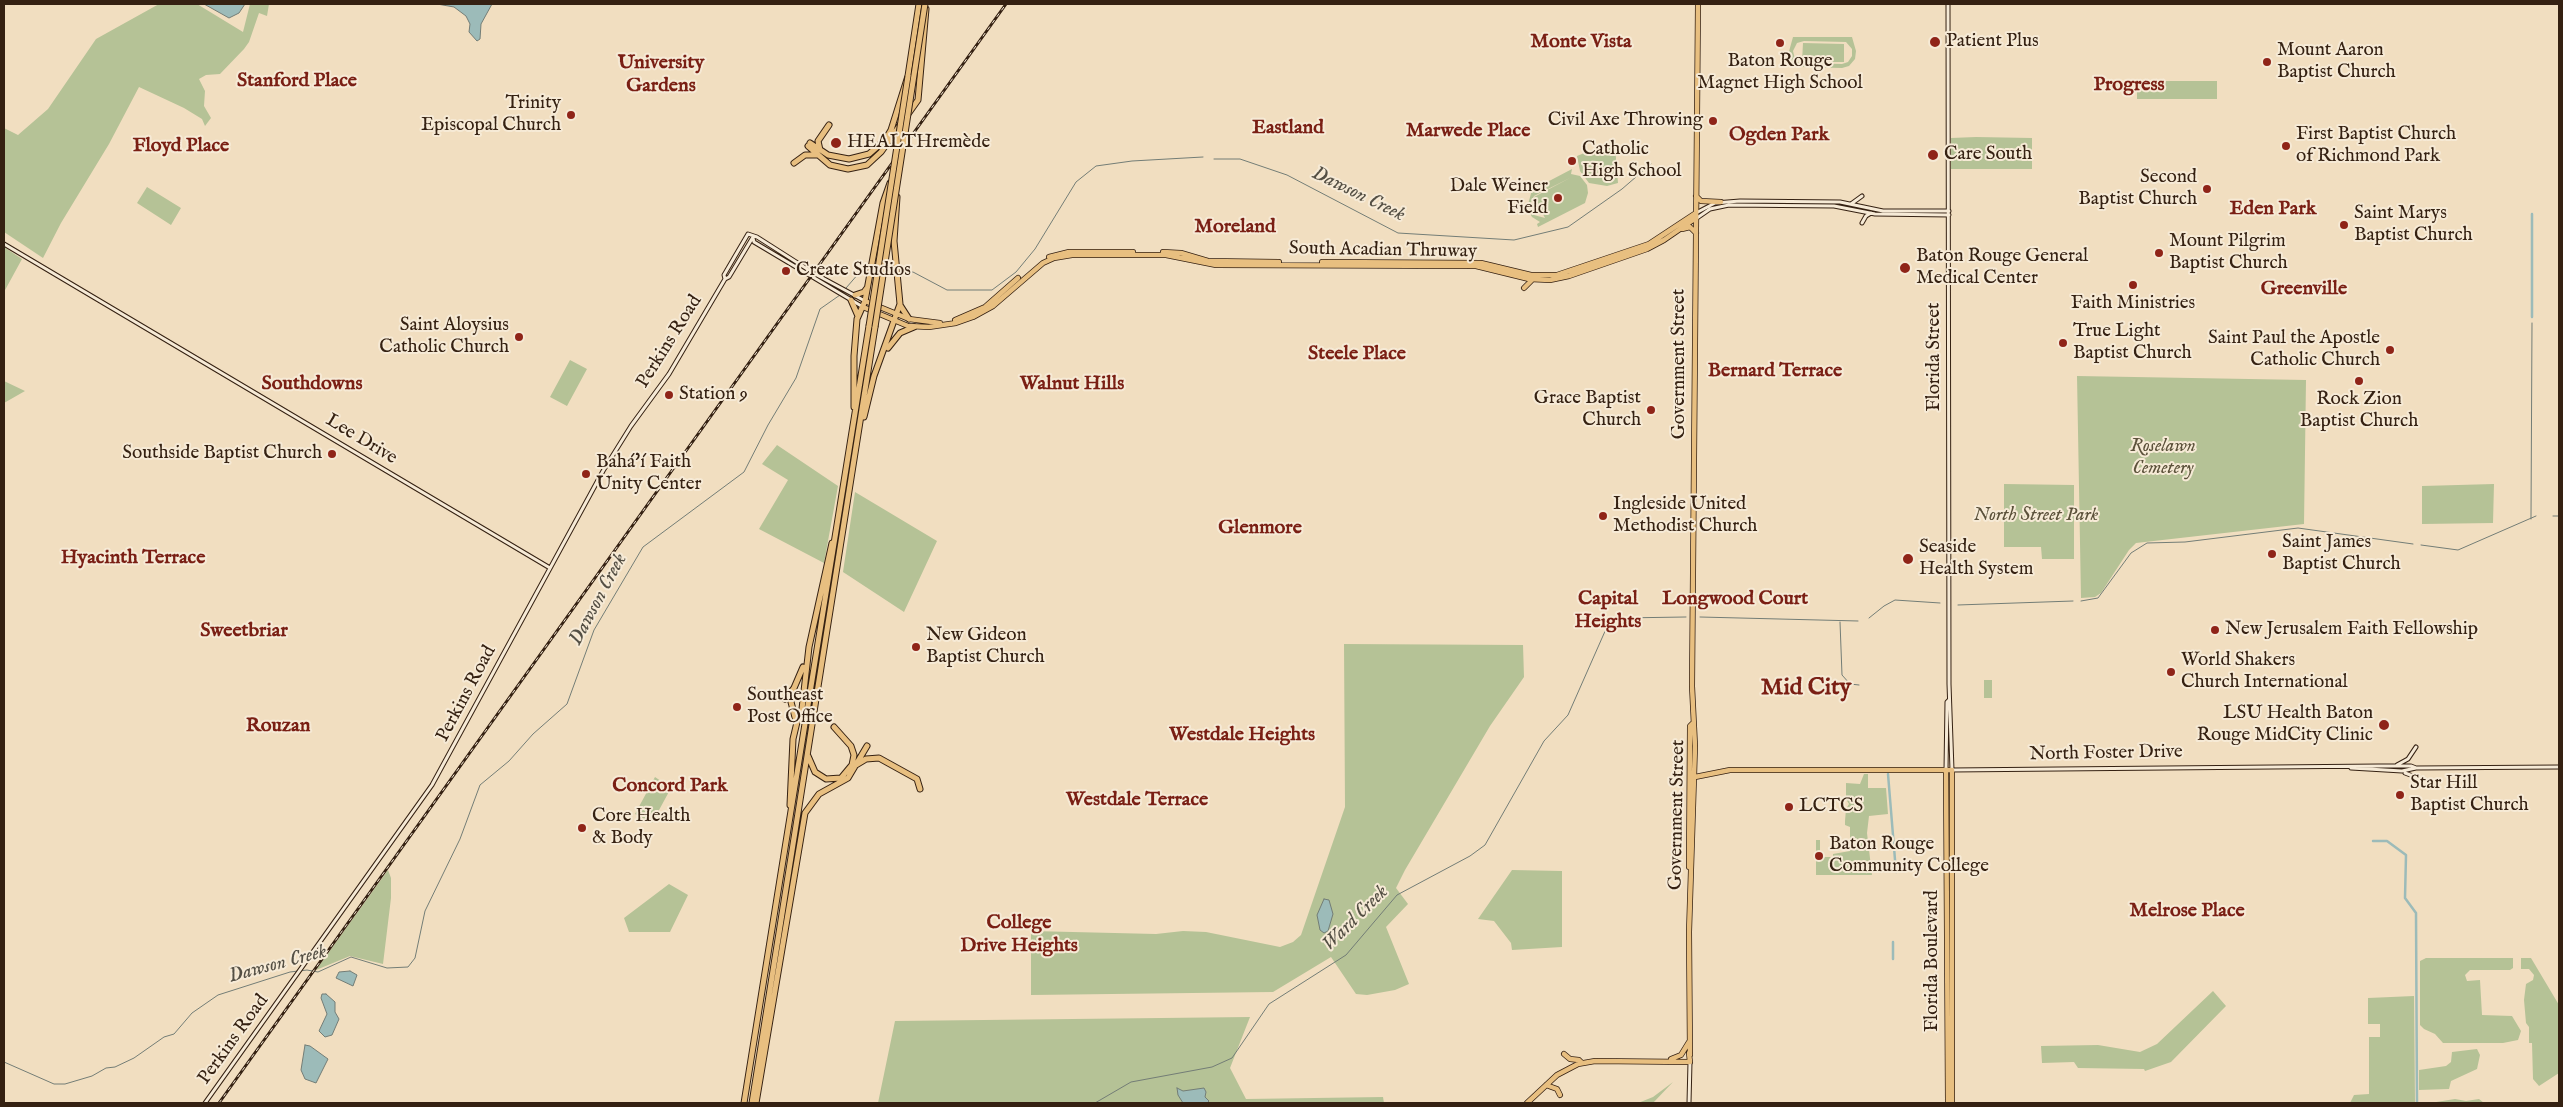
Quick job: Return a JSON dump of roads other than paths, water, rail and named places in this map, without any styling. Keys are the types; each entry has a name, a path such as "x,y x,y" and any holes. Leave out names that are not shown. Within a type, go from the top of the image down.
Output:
{"highway":[{"path":"752,1103 860,426 892,180 919,4"},
{"path":"809,145 830,165 839,168 856,168 867,165 881,152 913,110 918,100 926,4"},
{"path":"744,1103 854,422 901,161 926,4"},
{"path":"794,163 805,155 818,152 837,158 852,159 869,154 886,140 891,130 908,76"},
{"path":"818,152 818,141 829,125"},
{"path":"901,161 894,241 896,280 900,304 909,319"},
{"path":"854,422 854,356 858,316 865,301 883,203 892,180"},
{"path":"858,316 851,296 864,292 867,287"},
{"path":"860,426 863,424 874,376 900,304"},
{"path":"884,352 900,333 914,327"},
{"path":"785,699 799,677 809,647 828,554 837,526"},
{"path":"796,725 799,716 804,710 809,647"},
{"path":"790,822 791,756 796,725 796,712 791,702"},
{"path":"834,727 851,746 854,765"},
{"path":"756,1103 805,813 816,796 846,780 865,745"},
{"path":"808,756 815,772 829,780 843,777 854,765 866,759 878,758 917,779 920,789"}],"main road":[{"name":"Government Street","path":"1689,1103 1689,884 1694,764 1692,724 1698,4"},
{"name":"Florida Street","path":"1948,4 1949,471"},
{"path":"1696,196 1701,200 1721,202"},
{"path":"1851,204 1862,196"},
{"name":"South Acadian Thruway","path":"748,234 754,242 851,296 909,319 939,323 967,316 989,304 1037,263 1063,253 1172,252 1212,261 1482,263 1528,274 1552,276 1649,244 1721,202 1851,204 1862,209"},
{"name":"South Acadian Thruway","path":"851,296 863,306 895,322 914,327 951,324 977,315 999,301 1036,267 1049,260 1067,256 1166,255 1216,265 1471,266 1533,279 1560,278 1583,272 1647,249 1679,230 1696,215 1710,209 1729,205 1834,206 1862,209"},
{"path":"1862,209 1949,213"},
{"path":"1862,209 1871,213 1949,213"},
{"path":"1862,223 1866,216 1871,213"},
{"path":"1679,230 1690,227 1696,233"},
{"name":"Perkins Road","path":"725,279 724,275 748,234"},
{"name":"Perkins Road","path":"205,1103 435,781 569,533 618,447 668,374 725,279 729,278 752,237"},
{"name":"Lee Drive","path":"4,244 550,568"},
{"path":"1524,288 1533,279"},
{"name":"Florida Boulevard","path":"1948,1103 1952,770 1951,703 1949,700 1949,471"},
{"name":"Florida Boulevard","path":"1949,700 1947,702 1946,770 1950,893"},
{"name":"Government Street","path":"1690,908 1692,895 1692,778 1690,726 1692,724"},
{"path":"2394,766 2408,759 2416,747"},
{"path":"1694,764 1706,775"},
{"name":"North Foster Drive","path":"1692,778 1730,770 2350,768 2394,766 2411,766 2416,768"},
{"name":"North Foster Drive","path":"2350,768 2371,771 2402,771 2416,768 2559,766"},
{"path":"2402,771 2420,782"},
{"path":"1689,884 1692,895"},
{"name":"Florida Boulevard","path":"1950,950 1952,1103"},
{"name":"Government Street","path":"1690,1035 1690,1055"},
{"path":"1668,1062 1681,1055 1689,1042"},
{"path":"1564,1054 1570,1059 1579,1060 1582,1063"},
{"path":"1527,1103 1565,1070 1582,1063 1690,1062"},
{"path":"1546,1086 1557,1088 1560,1095"}],"water":[{"path":"204,4 245,4 239,13 229,18"},
{"path":"437,4 492,4 481,24 480,39 477,41 469,32 470,24 466,16 454,7"},
{"path":"1324,899 1329,900 1333,914 1328,931 1324,933 1320,930 1317,915"},
{"path":"350,971 357,975 353,986 336,978 339,972"},
{"path":"322,994 326,994 335,1002 335,1012 339,1019 332,1035 325,1037 319,1031 327,1014 321,998"},
{"path":"305,1045 310,1046 328,1059 316,1083 305,1079 301,1070"},
{"path":"1177,1088 1183,1091 1204,1088 1206,1092 1205,1097 1209,1101 1207,1103 1183,1103 1178,1095"}],"waterway":[{"name":"Dawson Creek","path":"899,272 913,272 947,290 992,290 1016,272 1035,249 1076,182 1096,166 1132,161 1203,157"},
{"name":"Dawson Creek","path":"1214,159 1240,159 1287,175 1398,233 1514,240 1568,227 1622,189 1651,164"},
{"path":"2532,214 2532,317"},
{"name":"Dawson Creek","path":"4,1062 54,1084 65,1084 92,1076 106,1068 115,1067 134,1058 164,1037 174,1034 192,1013 218,995 290,972 307,970 318,972 351,957 387,968 408,967 415,958 425,911 460,839 480,785 509,761 533,734 567,704 594,630 643,547 744,472 768,425 796,378 820,309 840,295 859,273 868,271"},
{"name":"Dawson Creek","path":"887,272 895,272"},
{"path":"2531,519 2532,323"},
{"path":"2421,545 2458,550 2536,516"},
{"path":"2553,516 2559,516"},
{"path":"2081,601 2098,598 2131,553 2147,543 2185,542 2298,528 2413,544"},
{"path":"1869,618 1895,600 1940,603"},
{"path":"1958,605 2073,601"},
{"path":"1621,618 1686,617"},
{"path":"1700,617 1858,621"},
{"path":"1840,622 1842,675 1850,684 1859,685"},
{"name":"Ward Creek","path":"1095,1103 1131,1082 1212,1067 1232,1058 1269,1004 1346,955 1397,895 1470,856 1485,845 1544,741 1568,715 1606,629"},
{"path":"1888,774 1896,872"},
{"path":"2373,841 2387,841 2406,855 2405,898 2416,913 2417,1103"},
{"path":"1893,942 1893,959"}],"railway":[{"path":"219,1103 1006,4"}],"place":[{"name":"Patient Plus","path":"1935,42"},
{"name":"Baton Rouge Magnet High School","path":"1780,43"},
{"name":"Mount Aaron Baptist Church","path":"2267,62"},
{"name":"Trinity Episcopal Church","path":"571,115"},
{"name":"Civil Axe Throwing","path":"1713,121"},
{"name":"HEALTHremède","path":"836,143"},
{"name":"First Baptist Church of Richmond Park","path":"2286,146"},
{"name":"Care South","path":"1933,155"},
{"name":"Catholic High School","path":"1572,161"},
{"name":"Second Baptist Church","path":"2207,189"},
{"name":"Dale Weiner Field","path":"1558,198"},
{"name":"Saint Marys Baptist Church","path":"2344,225"},
{"name":"Mount Pilgrim Baptist Church","path":"2159,253"},
{"name":"Baton Rouge General Medical Center","path":"1905,268"},
{"name":"Create Studios","path":"786,271"},
{"name":"Faith Ministries","path":"2133,285"},
{"name":"Saint Aloysius Catholic Church","path":"519,337"},
{"name":"True Light Baptist Church","path":"2063,343"},
{"name":"Saint Paul the Apostle Catholic Church","path":"2390,350"},
{"name":"Rock Zion Baptist Church","path":"2359,381"},
{"name":"Station 9","path":"669,395"},
{"name":"Grace Baptist Church","path":"1651,410"},
{"name":"Southside Baptist Church","path":"332,454"},
{"name":"Bahá'í Faith Unity Center","path":"586,474"},
{"name":"Ingleside United Methodist Church","path":"1603,516"},
{"name":"Saint James Baptist Church","path":"2272,554"},
{"name":"Seaside Health System","path":"1908,559"},
{"name":"New Jerusalem Faith Fellowship","path":"2215,630"},
{"name":"New Gideon Baptist Church","path":"916,647"},
{"name":"World Shakers Church International","path":"2171,672"},
{"name":"Southeast Post Office","path":"737,707"},
{"name":"LSU Health Baton Rouge MidCity Clinic","path":"2384,725"},
{"name":"Star Hill Baptist Church","path":"2400,795"},
{"name":"LCTCS","path":"1789,807"},
{"name":"Core Health & Body","path":"582,828"},
{"name":"Baton Rouge Community College","path":"1819,856"}],"district":[{"name":"Monte Vista","path":"1581,43"},
{"name":"University Gardens","path":"661,76"},
{"name":"Stanford Place","path":"297,82"},
{"name":"Progress","path":"2129,86"},
{"name":"Eastland","path":"1288,129"},
{"name":"Marwede Place","path":"1468,132"},
{"name":"Ogden Park","path":"1779,136"},
{"name":"Floyd Place","path":"181,147"},
{"name":"Eden Park","path":"2273,210"},
{"name":"Moreland","path":"1235,228"},
{"name":"Greenville","path":"2304,290"},
{"name":"Steele Place","path":"1357,355"},
{"name":"Bernard Terrace","path":"1775,372"},
{"name":"Southdowns","path":"312,385"},
{"name":"Walnut Hills","path":"1072,385"},
{"name":"Glenmore","path":"1260,529"},
{"name":"Hyacinth Terrace","path":"133,559"},
{"name":"Longwood Court","path":"1735,600"},
{"name":"Capital Heights","path":"1608,612"},
{"name":"Sweetbriar","path":"244,632"},
{"name":"Mid City","path":"1806,689"},
{"name":"Rouzan","path":"278,727"},
{"name":"Westdale Heights","path":"1242,736"},
{"name":"Concord Park","path":"670,787"},
{"name":"Westdale Terrace","path":"1137,801"},
{"name":"Melrose Place","path":"2187,912"},
{"name":"College Drive Heights","path":"1019,936"}],"park label":[{"name":"Roselawn Cemetery","path":"2163,458"},
{"name":"North Street Park","path":"2036,516"}]}
